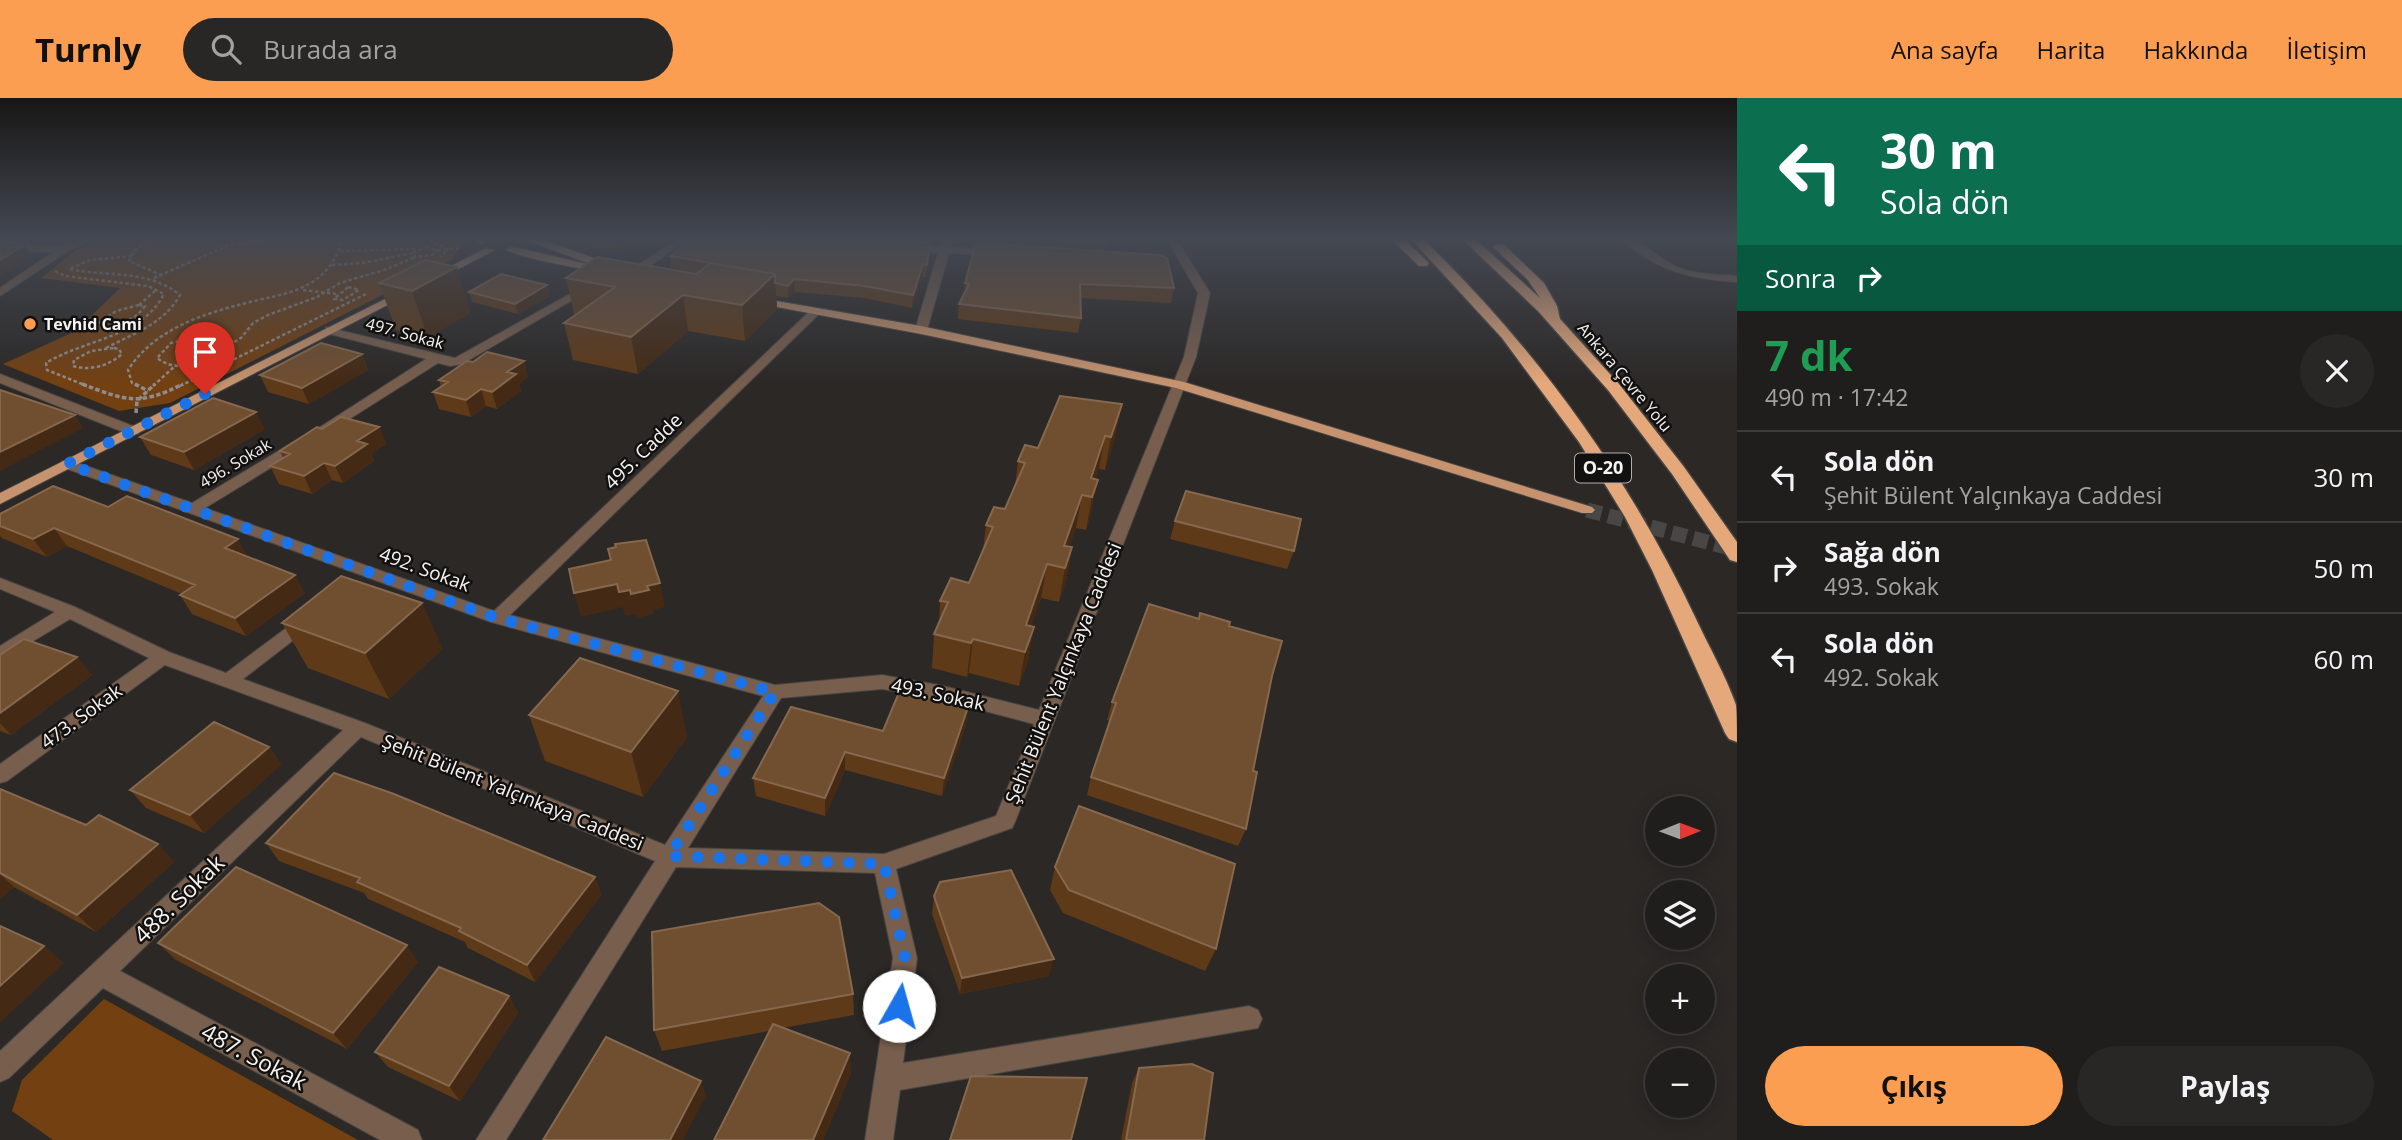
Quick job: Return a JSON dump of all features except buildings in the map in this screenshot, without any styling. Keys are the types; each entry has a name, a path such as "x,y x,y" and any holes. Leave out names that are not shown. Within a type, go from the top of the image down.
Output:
{"highway":[{"path":"1449,287 1486,309"},
{"name":"O-20","path":"1464,287 1486,309 1542,380 1635,517 1665,575 1737,733"},
{"name":"Ankara Çevre Yolu","path":"1520,287 1613,388 1698,497 1737,556"},
{"path":"1541,287 1555,324"}],"main road":[{"path":"0,499 417,287"},
{"path":"736,296 920,330 1179,385 1587,510"}],"street":[{"name":"497. Sokak","path":"330,330 450,362 466,359 586,287"},
{"path":"920,330 934,287"},
{"name":"Şehit Bülent Yalçınkaya Caddesi","path":"0,583 69,611 163,657 358,728 669,856 884,864 1004,822 1179,385 1189,357 1204,293 1199,287"},
{"name":"495. Cadde","path":"497,618 815,312"},
{"name":"496. Sokak","path":"193,509 437,358"},
{"path":"0,378 133,431"},
{"name":"492. Sokak","path":"67,464 497,618 775,692"},
{"path":"349,589 370,572"},
{"path":"0,655 69,611"},
{"path":"229,680 316,614"},
{"name":"473. Sokak","path":"0,775 163,657"},
{"name":"493. Sokak","path":"775,692 882,682 939,692 1044,719"},
{"path":"490,1140 775,692"},
{"name":"488. Sokak","path":"0,1069 358,728"},
{"path":"879,1140 890,1078 905,958 884,864"},
{"name":"487. Sokak","path":"101,974 408,1140"},
{"path":"890,1078 1249,1018"}],"path":[{"path":"149,287 164,294 160,308 146,319 77,346 46,363 47,370 119,398 137,401 166,393 372,291"},
{"path":"106,348 119,349 122,354 113,362 97,367 73,366 74,360 84,353 106,348 163,317 175,306 180,295 172,287"},
{"path":"302,290 306,287"},
{"path":"229,345 224,337 195,336 172,343 158,353 157,358 159,362 176,365 209,359 241,338 253,323 268,314 334,287"},
{"path":"148,391 132,383 128,370 133,358 150,343 206,316 302,290 337,294 348,287 359,290 343,300 334,299 337,294"},
{"path":"139,305 145,306 136,316 123,323 98,328 96,325 107,316 139,305 156,290"},
{"path":"137,401 176,365"}],"shaded area":[{"path":"109,287 399,287 170,403 119,411 3,364 76,331 120,288"},
{"path":"104,999 358,1140 53,1140 12,1111 22,1080"}],"tunnel":[{"path":"1587,510 1737,550"}],"place":[{"name":"Tevhid Cami","path":"30,324"}],"route":[{"path":"205,394 67,464 497,618 775,692 669,856 884,864 905,958 899,1006"}]}
